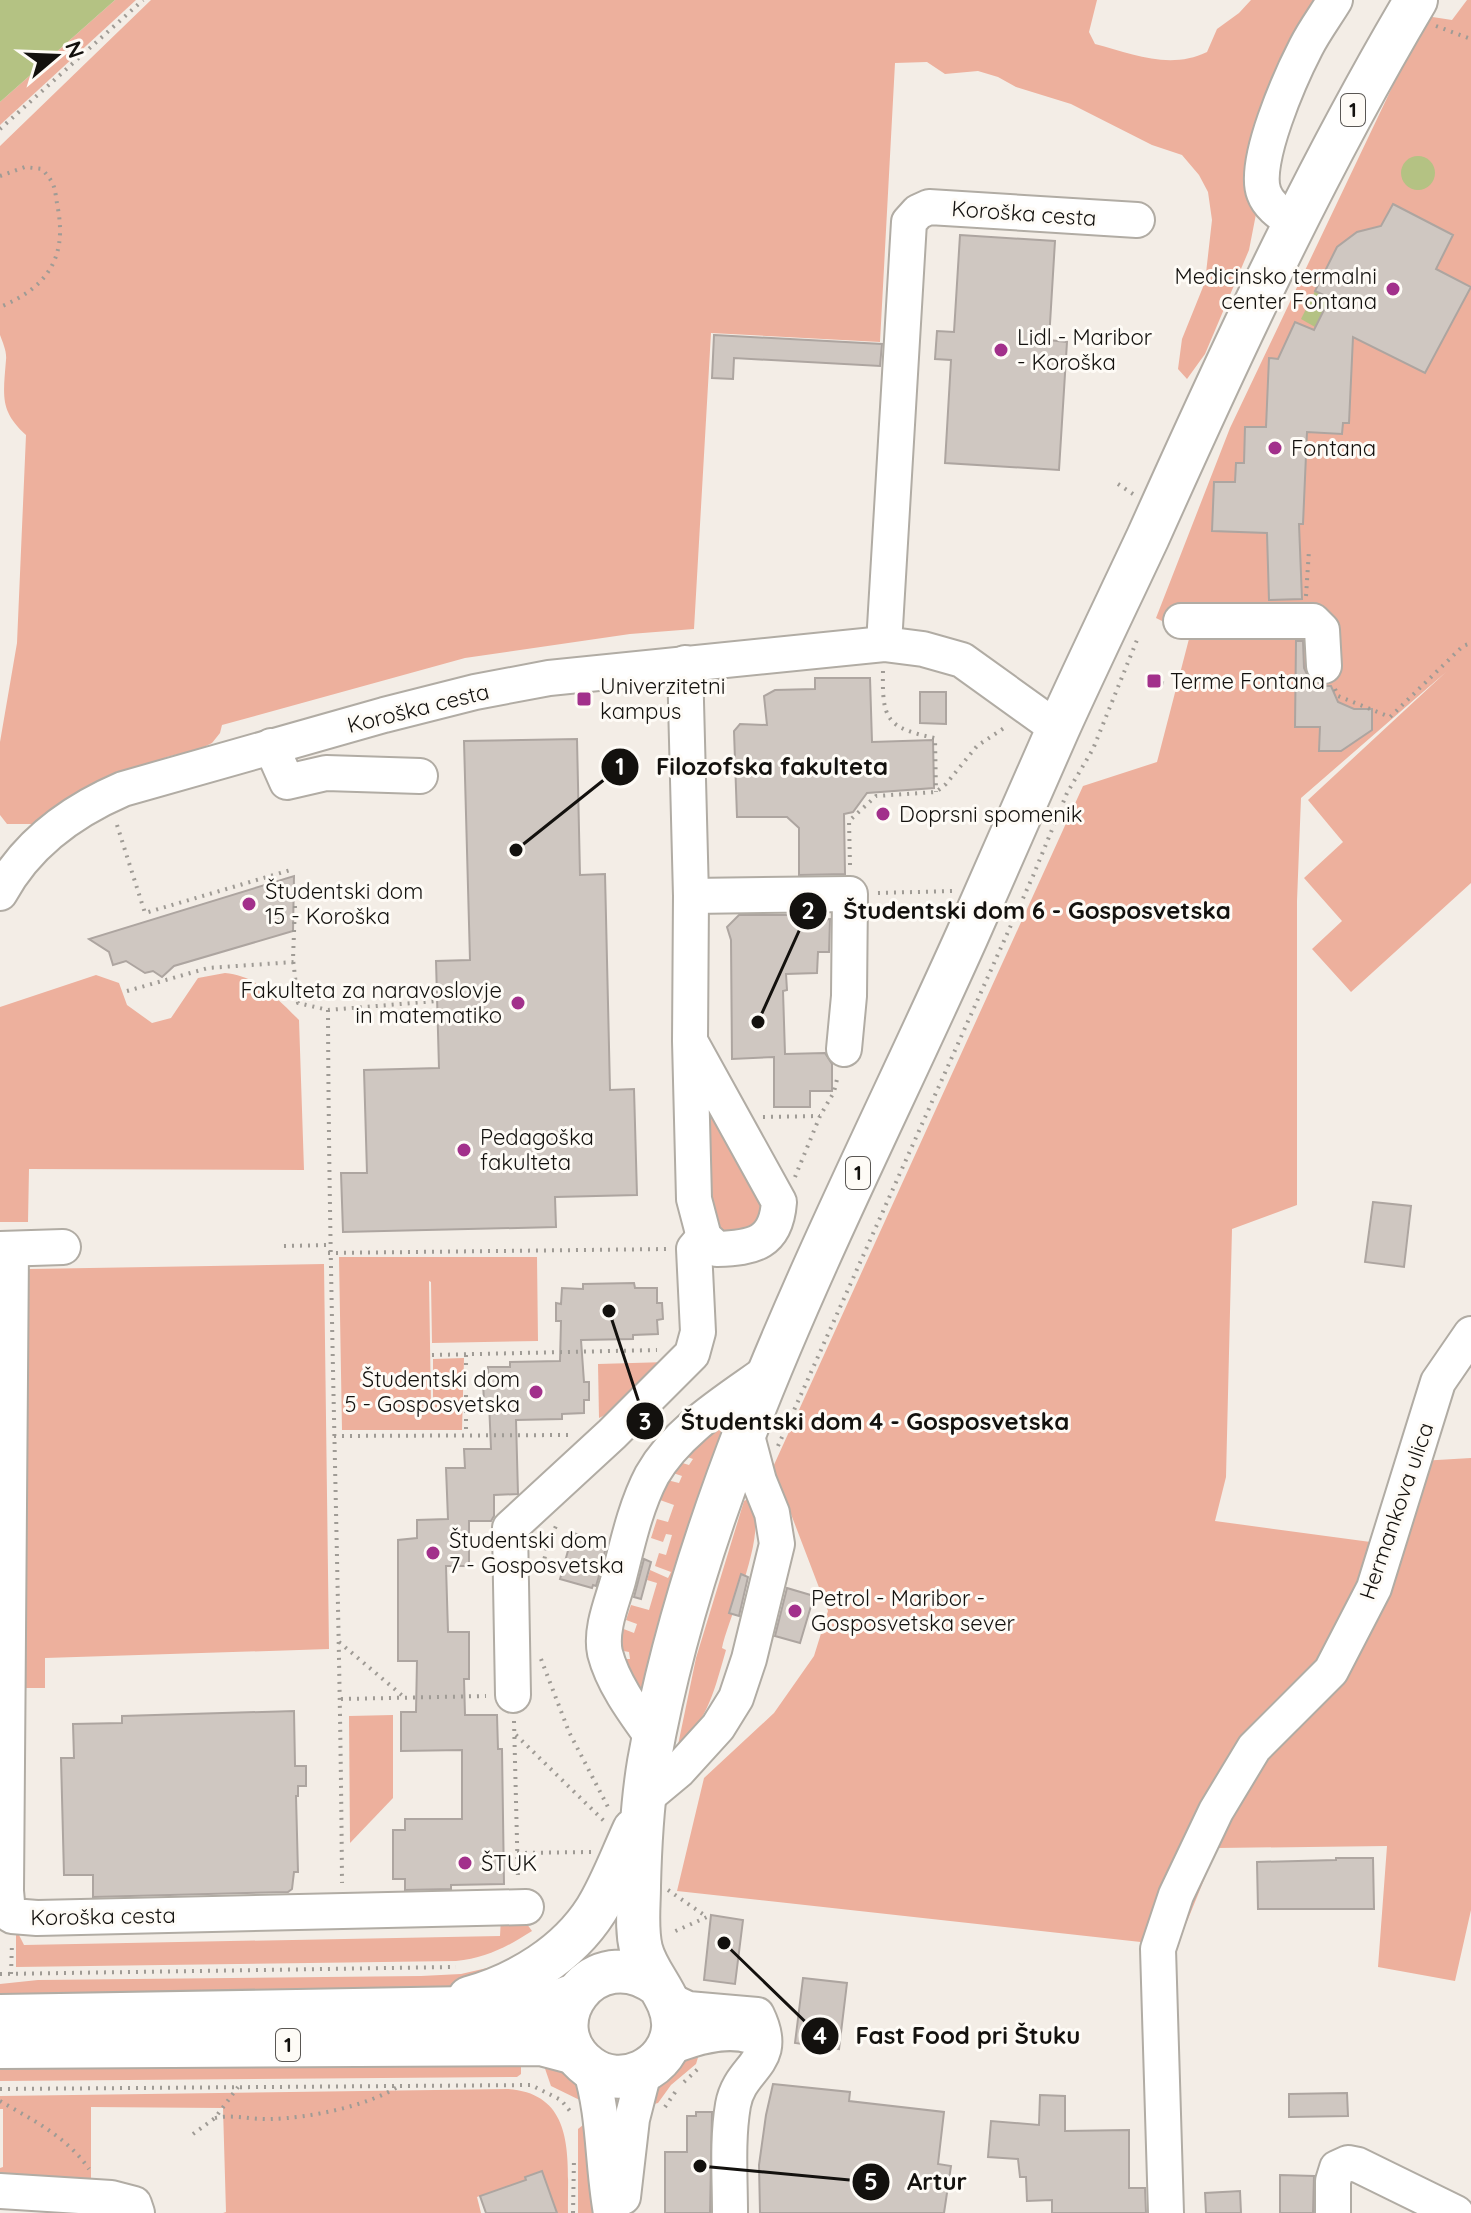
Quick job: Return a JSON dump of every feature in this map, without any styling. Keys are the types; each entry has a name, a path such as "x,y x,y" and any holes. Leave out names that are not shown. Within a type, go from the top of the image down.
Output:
{"main road":[{"name":"1","path":"422,2010 519,1980 559,1952 595,1911 653,1738 679,1626 746,1432 771,1369 1000,864 1044,719 1294,223 1378,64 1425,13"},
{"name":"1","path":"0,2016 422,2010 527,2007 553,2003 591,1983 624,1873 630,1814"},
{"name":"1","path":"0,2047 541,2044 582,2060 607,2076 626,2077 656,2060 673,2024 662,1992 643,1956 638,1933 630,1814"},
{"path":"582,2060 568,2034 567,2014 591,1983 634,1972 662,1992"}],"street":[{"path":"1294,223 1277,211 1263,192 1261,176 1265,152 1307,45 1335,0"},
{"name":"Koroška cesta","path":"884,644 909,222 918,212 929,207 1137,220"},
{"path":"1181,621 1313,621 1322,630 1324,666"},
{"name":"Koroška cesta","path":"0,893 12,870 62,821 90,803 123,789 271,746 490,689 549,678 884,644 923,649 962,660 1044,719"},
{"path":"513,1695 510,1528 612,1434 692,1354 698,1332 699,1243 694,1199 690,1041 691,896 685,663"},
{"path":"271,746 287,782 326,773 420,776"},
{"path":"691,896 850,894 849,996 844,1049"},
{"path":"690,1041 779,1202 773,1231 752,1246 717,1249 699,1243"},
{"name":"Koroška cesta","path":"63,1247 6,1249 8,1913 37,1918 526,1907"},
{"name":"Hermankova ulica","path":"1166,2213 1158,1949 1176,1895 1216,1811 1254,1748 1331,1671 1374,1588 1438,1382 1471,1334"},
{"path":"653,1738 614,1677 604,1651 606,1624 634,1521 653,1474 676,1445 698,1423 771,1369"},
{"path":"630,1814 678,1771 718,1727 736,1698 749,1659 777,1544 772,1513 759,1481 746,1432"},
{"path":"662,1992 688,2009 761,2030"},
{"path":"621,2213 632,2119 656,2060 690,2039 761,2030"},
{"path":"730,2213 732,2108 742,2083 760,2059 761,2030"},
{"path":"582,2060 599,2095 611,2213"},
{"path":"1333,2210 1333,2181 1337,2168 1348,2163 1456,2213"},
{"path":"0,2191 124,2206"}],"path":[{"path":"0,129 143,0"},
{"path":"1425,13 1471,39"},
{"path":"0,176 25,167 42,169 54,183 61,229 59,251 50,270 35,288 0,307"},
{"path":"1118,484 1131,492"},
{"path":"759,1481 783,1437 1067,793 1093,749 1138,635"},
{"path":"1324,666 1338,696 1390,717 1463,646 1471,643"},
{"path":"884,644 883,704 890,720 906,732 935,738 936,792"},
{"path":"1154,681 1166,684"},
{"path":"956,891 850,894 849,821 876,796 936,792 977,746 1044,719"},
{"path":"117,825 145,913 294,869"},
{"path":"295,906 294,962 298,1003 328,1010 437,1001"},
{"path":"127,991 208,968 294,962"},
{"path":"328,1010 328,1253 341,1699 342,1885"},
{"path":"779,1202 793,1183 820,1116 834,1092 844,1049"},
{"path":"735,1126 755,1117 820,1116"},
{"path":"328,1253 699,1243"},
{"path":"284,1246 329,1245"},
{"path":"432,1355 694,1349"},
{"path":"466,1355 466,1435"},
{"path":"334,1436 612,1434"},
{"path":"339,1642 404,1697"},
{"path":"341,1699 513,1695 519,1898 526,1907"},
{"path":"514,1733 630,1814"},
{"path":"517,1853 598,1852"},
{"path":"661,1934 667,1935 709,1917 666,1889 664,1904"},
{"path":"665,2109 677,2088 708,2058 713,2035"},
{"path":"215,2118 272,2119 293,2116 351,2105 388,2094 400,2085"},
{"path":"0,2089 531,2085 561,2100 574,2116"},
{"path":"193,2134 215,2118 238,2087"},
{"path":"0,2101 40,2123 64,2141 124,2206"},
{"path":"573,2213 574,2149"}],"shaded area":[{"path":"0,0 115,0 0,102"},
{"path":"115,0 136,0 0,125 0,102"},
{"path":"151,0 1097,0 1089,32 1095,44 1137,56 1179,60 1207,52 1217,29 1251,0 1325,0 1257,209 1249,250 1205,354 1187,379 1178,369 1182,339 1205,282 1212,220 1208,192 1199,175 1182,155 1152,145 1071,104 1016,87 998,77 978,71 945,74 927,62 895,63 880,342 711,333 694,629 630,634 465,658 222,725 212,743 202,748 167,757 111,780 106,778 75,794 33,824 7,824 0,815 0,742 17,643 26,435 11,418 4,394 6,357 0,335 0,146"},
{"path":"1467,0 1471,0 1471,883 1351,992 1312,949 1342,921 1304,878 1343,842 1308,800 1446,672 1301,798 1297,901 1297,1205 1232,1229 1226,1477 1215,1521 1378,1543 1403,1462 1471,1458 1471,1910 1455,1981 1378,1967 1387,1846 1217,1848 1177,1946 677,1891 704,1778 774,1713 814,1656 828,1611 773,1467 1083,786 1157,762 1190,635 1156,618 1230,428 1426,16 1452,20"},
{"path":"1418,156 1430,161 1435,173 1430,185 1418,190 1406,185 1401,173 1406,161"},
{"path":"1315,291 1330,298 1315,327 1301,319"},
{"path":"225,973 257,983 299,1020 304,1170 29,1169 28,1222 0,1222 0,1007 96,975 119,983 127,1005 152,1023 171,1018 198,978"},
{"path":"704,1089 766,1215 737,1236 719,1231 709,1221"},
{"path":"339,1257 537,1257 538,1341 432,1343 429,1281 431,1406 402,1407 433,1407 433,1359 464,1358 462,1430 342,1430"},
{"path":"324,1264 329,1649 45,1658 45,1688 22,1688 29,1269"},
{"path":"667,1362 630,1403 599,1418 598,1364"},
{"path":"738,1408 641,1698 617,1659 630,1659 629,1652 618,1650 621,1628 634,1633 637,1624 626,1620 631,1605 649,1610 657,1583 647,1580 650,1570 668,1578 671,1572 655,1566 659,1553 666,1555 672,1535 666,1534 663,1542 651,1538 657,1519 668,1522 674,1505 660,1500 667,1480 679,1483 682,1476 670,1472 676,1461 689,1465 693,1459 677,1453"},
{"path":"748,1499 754,1511 753,1548 722,1648 726,1650 704,1714 678,1745 696,1658 744,1501"},
{"path":"393,1715 393,1798 350,1843 349,1716"},
{"path":"501,1917 522,1917 532,1931 496,1951 456,1961 16,1967 16,1929 24,1945 500,1936"},
{"path":"500,1965 460,1989 0,2004 0,1984 38,1980 421,1976 461,1974"},
{"path":"700,2051 696,2064 671,2085 658,2103 647,2106 668,2073"},
{"path":"521,2056 521,2074 517,2077 0,2081 0,2059"},
{"path":"541,2057 563,2064 594,2107 551,2086"},
{"path":"508,2089 531,2094 547,2103 557,2117 567,2153 568,2213 557,2213 542,2171 525,2177 526,2180 477,2197 481,2213 223,2213 226,2212 223,2108 91,2107 91,2181 0,2174 3,2167 3,2109 0,2109 0,2096"},
{"path":"583,2125 596,2125 596,2213 578,2213 578,2129"}],"building":[{"path":"1393,204 1453,235 1436,269 1471,287 1425,373 1353,337 1349,423 1343,423 1342,434 1307,432 1303,524 1299,524 1302,599 1269,600 1267,533 1212,531 1214,482 1235,482 1236,463 1244,463 1245,427 1266,427 1269,358 1278,359 1295,322 1314,330 1330,298 1315,291 1337,247 1357,232 1381,226"},
{"name":"Lidl - Maribor - Koroška","path":"960,235 1055,241 1049,340 1067,342 1059,470 945,463 951,360 935,359 937,331 954,332"},
{"path":"714,335 882,344 880,366 734,358 733,379 712,378"},
{"path":"1296,641 1303,641 1304,668 1313,686 1331,686 1338,702 1354,709 1372,709 1372,730 1341,751 1319,751 1320,727 1295,727"},
{"path":"815,678 870,678 872,742 933,740 934,788 867,793 853,812 844,814 845,874 799,875 799,828 787,817 737,817 734,731 740,724 767,725 764,696 775,690 815,689"},
{"path":"920,692 946,692 946,724 920,723"},
{"path":"577,739 580,875 605,874 610,1090 634,1089 637,1195 555,1197 556,1227 343,1232 341,1173 367,1173 364,1070 439,1068 436,961 470,960 464,741"},
{"name":"Študentski dom 15 - Koroška","path":"294,876 293,931 174,966 162,977 153,971 145,973 126,961 113,965 109,952 89,939"},
{"path":"739,915 809,915 809,920 830,919 829,952 818,952 817,973 786,974 787,990 783,991 785,1054 825,1053 832,1064 832,1091 810,1091 810,1107 774,1107 774,1057 732,1059 731,940 727,927"},
{"path":"1373,1202 1411,1206 1404,1267 1365,1262"},
{"path":"634,1283 635,1288 657,1288 657,1303 662,1303 663,1319 657,1320 658,1334 633,1335 633,1339 581,1340 584,1382 589,1382 589,1400 584,1400 584,1413 562,1414 562,1419 516,1420 518,1494 494,1495 494,1516 491,1521 469,1521 469,1566 446,1566 448,1632 469,1632 469,1679 464,1679 465,1715 497,1715 498,1749 502,1749 504,1884 405,1890 405,1879 393,1879 393,1830 405,1830 405,1819 462,1819 462,1750 401,1751 401,1712 416,1712 417,1661 398,1661 398,1540 417,1538 417,1520 448,1519 446,1468 465,1468 464,1449 491,1449 489,1402 484,1402 483,1383 488,1383 488,1367 510,1367 510,1362 560,1361 561,1321 556,1321 556,1303 561,1304 562,1288 583,1289 583,1284"},
{"path":"573,1533 605,1542 599,1576 596,1586 592,1588 560,1579"},
{"path":"644,1559 651,1562 641,1599 634,1597"},
{"path":"741,1574 748,1577 739,1616 729,1613"},
{"name":"Petrol - Maribor - Gosposvetska sever","path":"787,1588 814,1596 800,1643 775,1636"},
{"path":"294,1711 295,1766 306,1766 306,1786 298,1786 296,1796 298,1872 294,1872 292,1889 288,1892 93,1897 93,1875 64,1875 61,1758 74,1758 73,1724 122,1723 122,1716"},
{"path":"1373,1858 1374,1909 1258,1909 1257,1862"},
{"path":"711,1915 743,1920 735,1984 704,1980"},
{"path":"803,1978 847,1983 839,2049 795,2043"},
{"path":"773,2084 850,2092 849,2101 944,2112 938,2164 951,2166 944,2213 760,2213 759,2165"},
{"path":"1347,2093 1348,2116 1289,2117 1289,2094"},
{"path":"1040,2095 1065,2096 1065,2131 1129,2130 1129,2188 1145,2188 1146,2213 1052,2213 1052,2200 1027,2201 1026,2177 1020,2177 1018,2159 988,2157 991,2121 1039,2125"},
{"path":"696,2112 712,2112 710,2213 665,2213 665,2152 687,2152 687,2116 696,2116"},
{"path":"542,2171 557,2213 486,2213 480,2196"},
{"path":"1280,2175 1314,2176 1313,2213 1280,2213"},
{"path":"1240,2191 1241,2213 1206,2213 1205,2193"}],"place":[{"name":"Medicinsko termalni center Fontana","path":"1393,289"},
{"name":"Lidl - Maribor - Koroška","path":"1001,350"},
{"name":"Fontana","path":"1275,448"},
{"name":"Terme Fontana","path":"1154,681"},
{"name":"Univerzitetni kampus","path":"584,699"},
{"name":"Doprsni spomenik","path":"883,814"},
{"name":"Filozofska fakulteta","path":"516,850"},
{"name":"Študentski dom 15 - Koroška","path":"249,904"},
{"name":"Fakulteta za naravoslovje in matematiko","path":"518,1003"},
{"name":"Študentski dom 6 - Gosposvetska","path":"758,1022"},
{"name":"Pedagoška fakulteta","path":"464,1150"},
{"name":"Študentski dom 4 - Gosposvetska","path":"609,1311"},
{"name":"Študentski dom 5 - Gosposvetska","path":"536,1392"},
{"name":"Študentski dom 7 - Gosposvetska","path":"433,1553"},
{"name":"Petrol - Maribor - Gosposvetska sever","path":"795,1611"},
{"name":"ŠTUK","path":"465,1863"},
{"name":"Fast Food pri Štuku","path":"724,1943"},
{"name":"Artur","path":"700,2166"}]}
